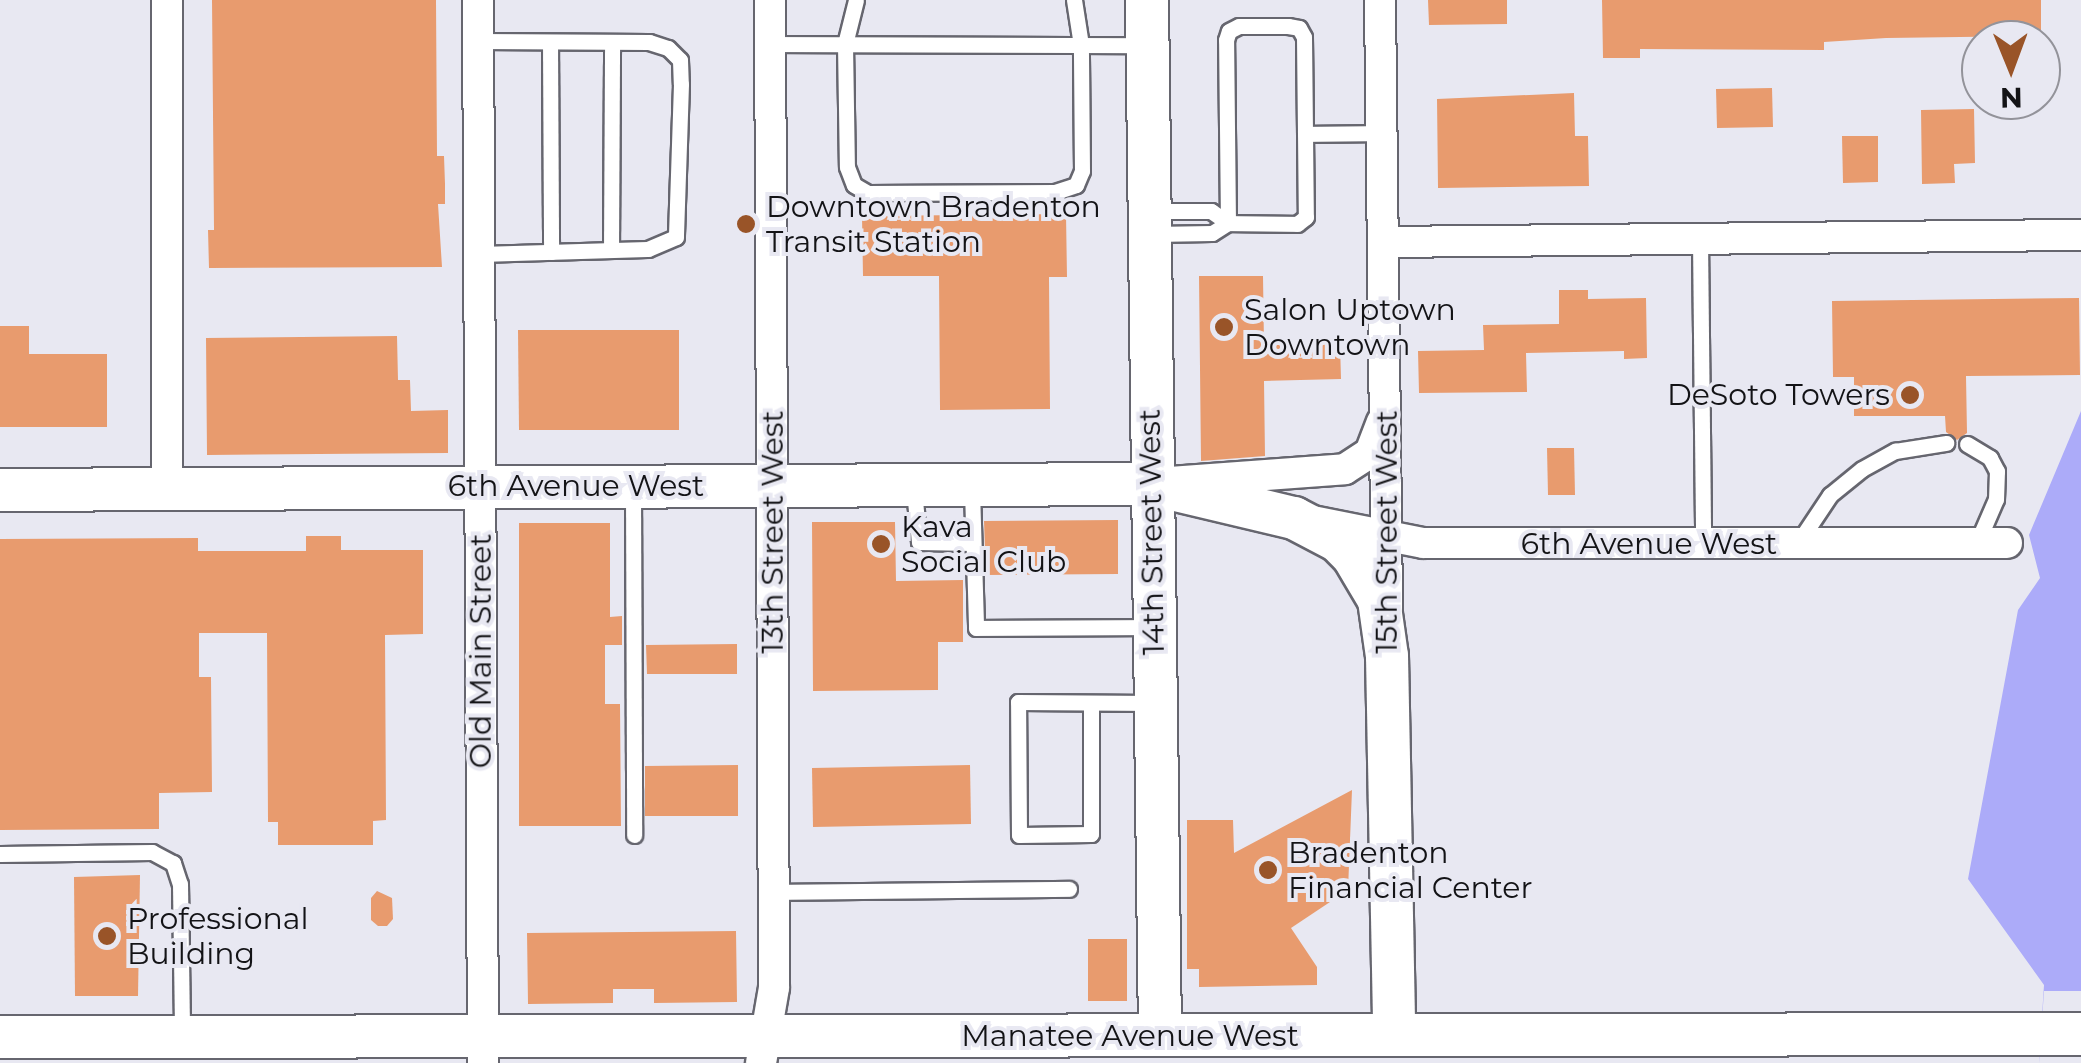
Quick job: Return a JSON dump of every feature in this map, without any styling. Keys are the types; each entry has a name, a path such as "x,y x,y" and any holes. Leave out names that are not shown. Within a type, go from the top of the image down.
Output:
{"main road":[{"name":"14th Street West","path":"1147,0 1160,1049"},
{"name":"6th Avenue West","path":"0,490 1152,484 1294,518 1338,541 1366,572 1379,600 1387,656"},
{"name":"15th Street West","path":"1387,656 1394,1048"},
{"name":"Manatee Avenue West","path":"0,1038 182,1036 482,1050 634,1044 763,1051 1394,1048 2081,1034"}],"street":[{"path":"166,489 167,0"},
{"name":"Old Main Street","path":"478,0 482,1050"},
{"name":"13th Street West","path":"763,1051 774,988 770,0"},
{"name":"15th Street West","path":"1380,0 1387,656"},
{"path":"1384,242 2081,235"},
{"name":"6th Avenue West","path":"1152,484 1346,469 1370,453 1386,405"},
{"name":"6th Avenue West","path":"1294,518 1423,543 1992,543"}],"lane":[{"path":"856,0 845,44 847,167 854,184 868,193 1056,192 1076,186 1082,171 1080,45 1074,0"},
{"path":"1149,223 1212,233 1228,223 1298,224 1306,217 1304,37 1299,28 1240,26 1229,31 1228,223"},
{"path":"478,42 649,42 668,48 680,60 681,84 676,237 648,249 479,254"},
{"path":"550,42 550,252"},
{"path":"610,250 612,42"},
{"path":"770,44 1147,45"},
{"path":"1305,134 1382,133"},
{"path":"1149,223 1211,211 1228,223"},
{"path":"1700,239 1703,544"},
{"path":"1798,543 1830,495 1862,469 1895,451 1946,443"},
{"path":"1967,444 1990,458 1996,471 1992,543"},
{"path":"914,484 919,542 972,543"},
{"path":"972,484 976,628 1153,627"},
{"path":"633,486 634,835"},
{"path":"1091,703 1091,834 1019,835 1018,702 1154,703"},
{"path":"0,854 152,852 174,864 180,890 182,1036"},
{"path":"774,892 1069,889"}],"water":[{"path":"2081,411 2081,1063 2039,1063 2044,985 1968,879 2018,610 2040,578 2029,535"}],"pier":[{"path":"2044,991 2081,991 2081,1063 2039,1063"}],"building":[{"path":"212,0 436,0 437,156 444,156 445,184 445,204 438,204 442,267 209,268 208,230 214,230"},
{"path":"1428,0 1507,0 1507,24 1429,25"},
{"path":"1602,0 2041,0 2041,20 1961,20 1961,37 1824,42 1824,50 1640,49 1640,58 1603,58"},
{"path":"1772,88 1773,127 1717,128 1716,89"},
{"path":"1574,93 1575,136 1588,136 1589,186 1438,188 1437,99"},
{"path":"1961,109 1961,120 1974,120 1975,163 1954,164 1955,183 1922,184 1921,110"},
{"path":"1842,136 1878,136 1878,182 1843,183"},
{"path":"1066,214 1067,277 1049,277 1050,409 940,410 939,276 863,276 862,216"},
{"path":"1199,276 1263,276 1264,345 1340,344 1341,379 1264,381 1265,456 1201,461"},
{"path":"1559,290 1588,290 1588,299 1646,298 1647,358 1624,359 1624,351 1526,353 1527,392 1419,393 1418,351 1484,350 1483,325 1559,324"},
{"name":"DeSoto Towers","path":"2079,298 2080,375 1966,376 1967,433 1957,440 1946,432 1945,416 1854,416 1854,377 1833,377 1832,301"},
{"path":"0,326 29,326 29,354 107,354 107,427 0,427"},
{"path":"518,330 679,330 679,430 519,430"},
{"path":"397,336 398,380 410,380 411,411 448,410 448,453 207,455 206,338"},
{"path":"1547,448 1574,448 1575,495 1548,495"},
{"path":"1118,520 1118,574 986,575 984,521"},
{"path":"812,522 895,522 896,581 963,580 963,642 938,642 938,690 813,691"},
{"path":"519,523 610,523 610,617 622,616 622,645 605,645 605,704 620,704 621,826 519,826"},
{"path":"306,536 341,536 341,550 423,550 423,634 385,635 386,820 373,821 373,845 278,845 278,822 268,822 267,633 199,633 199,677 211,677 212,792 159,793 159,829 0,830 0,539 198,538 198,551 306,551"},
{"path":"737,644 737,674 647,674 646,645"},
{"path":"738,765 738,816 645,816 645,766"},
{"path":"970,765 971,824 813,827 812,768"},
{"name":"Bradenton Financial Center","path":"1352,790 1348,890 1291,928 1317,967 1317,985 1199,987 1199,969 1187,969 1187,820 1233,820 1234,853"},
{"name":"Professional Building","path":"140,875 138,996 75,996 74,877"},
{"path":"377,891 392,898 393,919 387,926 378,926 371,920 371,898"},
{"path":"736,931 737,1002 654,1003 654,989 613,989 613,1003 528,1004 527,933"},
{"path":"1088,939 1127,939 1127,1001 1088,1001"}],"place":[{"name":"Downtown Bradenton Transit Station","path":"746,224"},
{"name":"Salon Uptown Downtown","path":"1224,327"},
{"name":"DeSoto Towers","path":"1910,395"},
{"name":"Kava Social Club","path":"881,544"},
{"name":"Bradenton Financial Center","path":"1268,870"},
{"name":"Professional Building","path":"107,936"}]}
